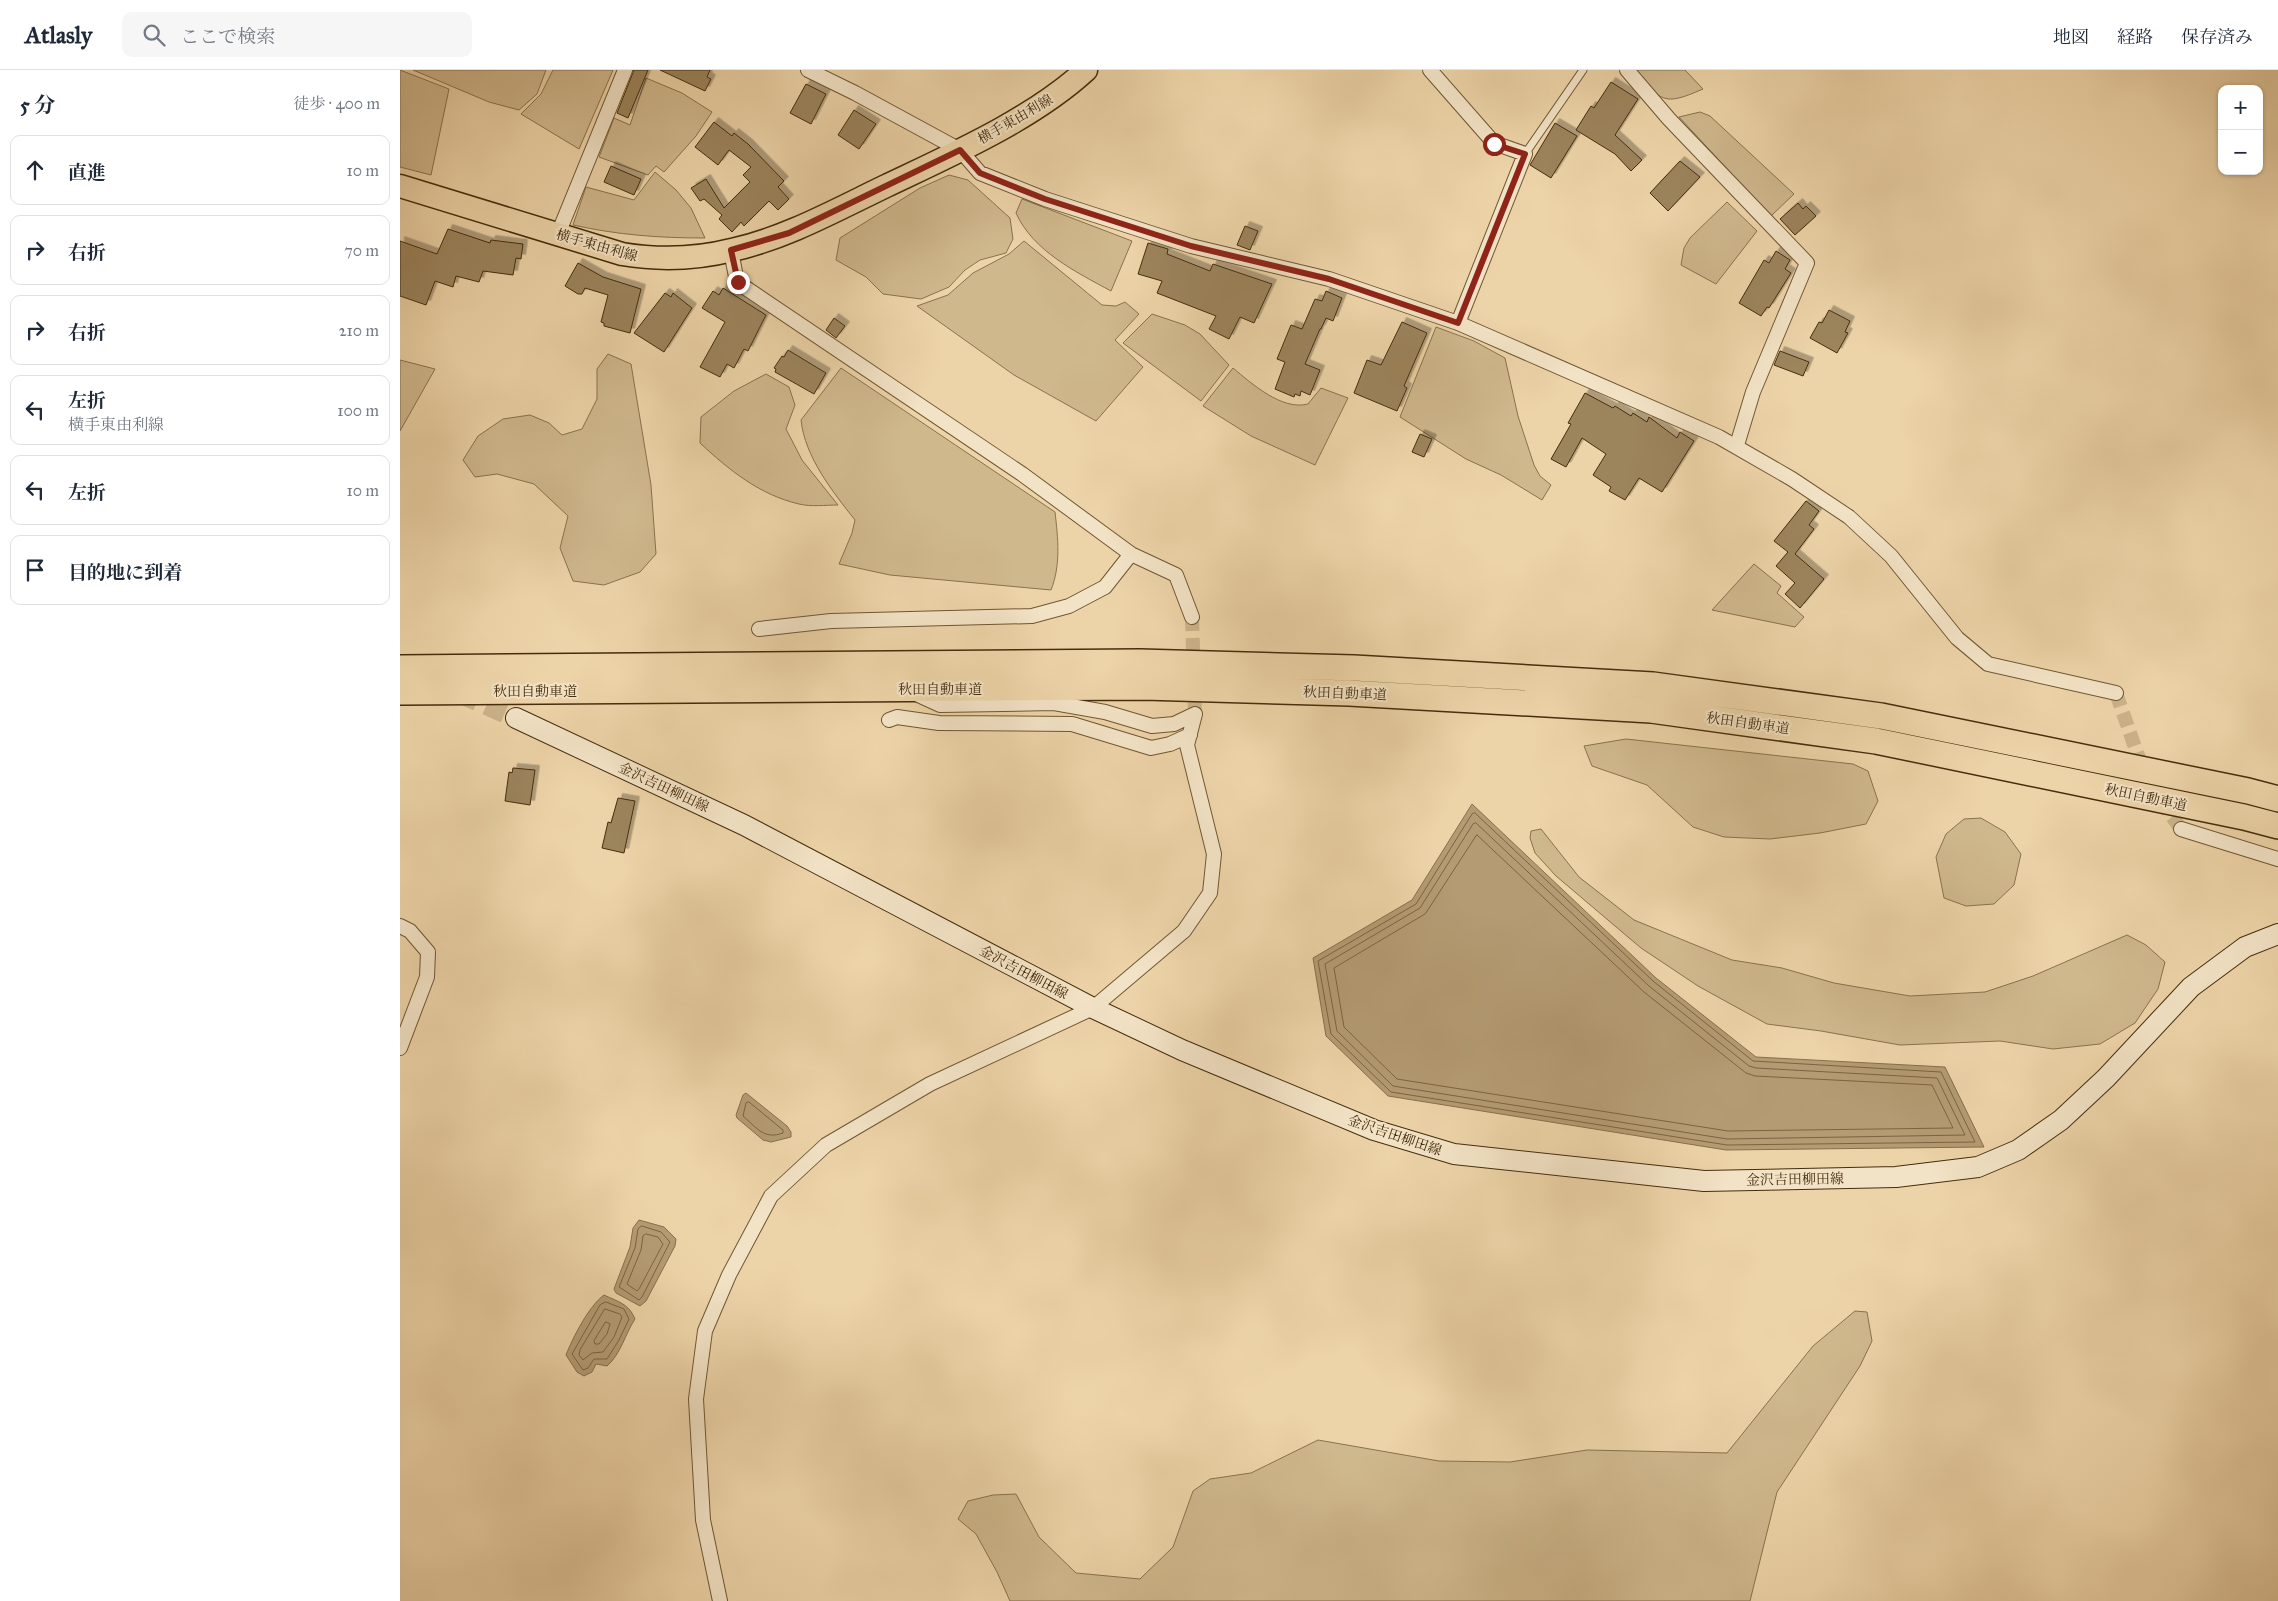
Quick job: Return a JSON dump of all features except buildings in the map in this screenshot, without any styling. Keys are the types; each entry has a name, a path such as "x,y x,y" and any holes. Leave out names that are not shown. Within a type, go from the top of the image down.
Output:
{"highway":[{"name":"秋田自動車道","path":"400,668 1140,662 1354,668 1653,685 1881,716 2248,791 2278,799"},
{"name":"秋田自動車道","path":"400,692 1144,687 1320,692 1651,710 1876,741 2244,817 2278,826"}],"main road":[{"name":"横手東由利線","path":"400,186 622,254 644,258 670,259 731,250 789,233 960,150 1051,99 1086,70"},
{"name":"金沢吉田柳田線","path":"516,718 744,824 1093,1008 1182,1050 1374,1130 1454,1154 1704,1181 1896,1177 1978,1167 2018,1150 2062,1120 2106,1078 2191,987 2245,947 2278,934"}],"street":[{"path":"558,234 625,70"},
{"path":"808,70 855,93 960,150 980,173 1045,199 1191,246 1329,279 1458,323 1737,445 1820,498 1859,526 1891,556 1958,638 1988,664 2116,693"},
{"path":"1430,70 1494,144 1525,154 1458,323"},
{"path":"1627,70 1669,119 1806,264 1752,392 1737,445"},
{"path":"731,250 738,282 1014,468 1131,554 1176,575 1192,617"},
{"path":"759,629 831,621 1032,616 1069,606 1104,587 1131,554"},
{"path":"720,1601 704,1520 696,1400 705,1331 729,1275 771,1196 826,1145 922,1089 1093,1008 1184,931 1210,892 1214,854 1187,746 1196,714 1174,724 1152,726 1105,712 1054,703 940,705 905,689"},
{"path":"889,720 898,718 938,723 1072,724 1151,748 1170,744 1190,735"},
{"path":"2181,829 2278,859"},
{"path":"400,926 410,931 428,952 427,977 400,1048"}],"lane":[{"path":"1525,154 1583,70"}],"shaded area":[{"path":"400,70 449,89 431,175 400,167"},
{"path":"413,70 546,70 537,94 519,110 489,102"},
{"path":"553,70 613,70 579,149 521,114 541,94"},
{"path":"1634,70 1685,70 1703,89 1679,98 1664,98 1651,89"},
{"path":"646,78 682,93 712,112 696,136 664,172 656,166 648,175 599,157 614,118 630,125"},
{"path":"1700,112 1710,116 1794,194 1771,216 1679,117"},
{"path":"655,172 676,190 691,208 705,238 639,235 573,225 586,187 634,200"},
{"path":"949,175 968,180 1010,218 1013,239 1006,253 980,260 965,270 949,287 921,299 883,294 866,277 836,260 840,238 920,188"},
{"path":"1022,199 1132,241 1111,291 1070,268 1033,239 1016,213"},
{"path":"1727,202 1757,231 1716,284 1681,265 1684,248 1690,238"},
{"path":"1024,241 1102,305 1116,306 1125,302 1139,314 1115,340 1143,367 1096,421 1014,375 917,306 948,295 973,273 1009,254"},
{"path":"1152,314 1185,325 1200,334 1229,365 1201,401 1123,343"},
{"path":"1436,327 1474,341 1505,358 1518,416 1534,465 1540,476 1551,485 1542,500 1501,475 1466,459 1400,417"},
{"path":"608,354 631,364 651,485 656,554 640,572 604,585 573,581 560,548 568,516 534,484 497,474 475,477 463,460 478,436 503,419 530,415 549,423 562,435 582,429 597,399 597,369"},
{"path":"400,360 435,369 400,431"},
{"path":"841,368 1055,512 1058,542 1056,571 1051,590 890,575 839,564 852,533 855,520 821,473 808,447 801,420"},
{"path":"1233,368 1268,394 1288,403 1308,404 1321,388 1348,398 1315,465 1251,436 1203,406"},
{"path":"766,374 789,387 795,405 786,429 802,460 838,505 804,505 771,494 734,472 700,443 701,417 734,391"},
{"path":"1754,564 1781,586 1777,593 1804,617 1795,627 1712,610"},
{"path":"1626,739 1853,764 1868,771 1878,801 1866,824 1820,833 1770,839 1724,837 1693,827 1647,785 1592,766 1584,746"},
{"path":"1981,818 2005,832 2021,854 2014,885 1994,904 1966,906 1944,898 1936,857 1946,834 1964,819"},
{"path":"1541,829 1579,877 1634,920 1732,960 1782,968 1834,983 1910,996 1985,992 2033,976 2127,935 2146,945 2165,962 2158,989 2135,1023 2100,1044 2053,1049 2000,1041 1900,1045 1821,1031 1767,1024 1698,986 1641,948 1556,876 1535,853 1530,838 1531,831"},
{"path":"1855,1311 1867,1312 1872,1341 1860,1366 1777,1492 1750,1601 1010,1601 997,1572 976,1534 958,1519 968,1501 993,1495 1016,1494 1039,1537 1076,1573 1140,1579 1173,1547 1193,1491 1210,1479 1251,1473 1318,1440 1439,1461 1510,1462 1587,1450 1727,1453 1813,1346"}],"water":[{"path":"1472,804 1656,978 1756,1057 1945,1067 1984,1147 1726,1150 1388,1096 1326,1036 1313,958 1412,900"},
{"path":"746,1093 787,1126 791,1132 791,1137 771,1142 763,1140 737,1118 736,1115 743,1095"},
{"path":"639,1220 664,1227 676,1239 675,1246 646,1301 640,1306 616,1293 614,1289 630,1247 633,1228"},
{"path":"604,1295 627,1307 635,1319 612,1361 607,1366 596,1364 592,1372 584,1376 577,1372 566,1355 587,1314"}],"tunnel":[{"path":"1192,617 1195,714"},
{"path":"459,693 516,718"},
{"path":"2116,693 2145,772"},
{"path":"2160,800 2181,829"}],"route":[{"path":"738,282 731,250 789,233 960,150 980,173 1045,199 1191,246 1329,279 1458,323 1525,154 1494,144"}]}
